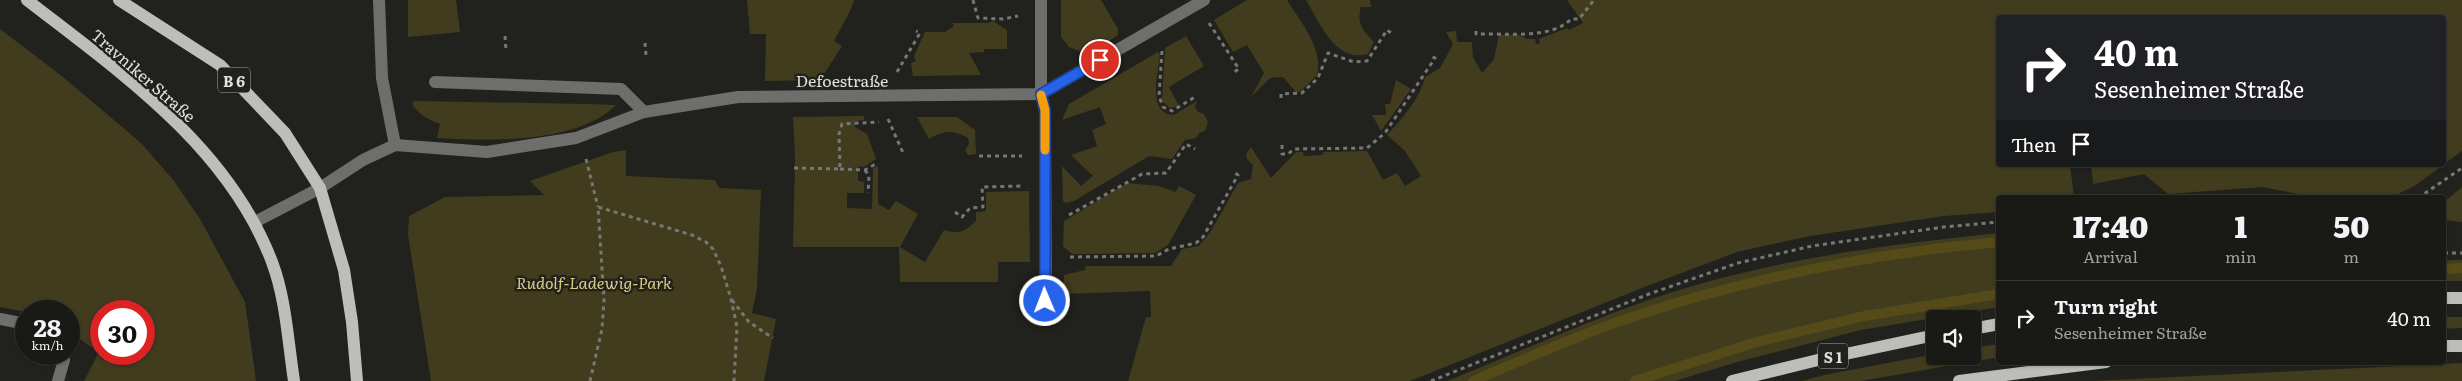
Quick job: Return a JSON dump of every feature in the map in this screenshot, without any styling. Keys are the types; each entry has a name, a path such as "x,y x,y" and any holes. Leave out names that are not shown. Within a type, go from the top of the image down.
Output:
{"main road":[{"name":"Travniker Straße","path":"27,0 109,63 180,125 221,173 255,222 273,264 284,314 294,381"},
{"name":"B 6","path":"119,0 220,65 285,133 320,188 344,270 352,322 357,381"},
{"path":"2446,298 2462,298"},
{"path":"1981,327 1996,325"},
{"name":"S 1","path":"1732,381 1822,359 1926,337"},
{"path":"2446,346 2462,346"},
{"path":"1959,381 2080,365"}],"street":[{"path":"255,222 320,188 363,160 395,144 382,78 379,0"},
{"path":"1041,0 1041,94 1045,110 1046,320"},
{"path":"1041,94 1204,0"},
{"path":"435,82 621,89 644,112"},
{"name":"Defoestraße","path":"395,144 487,152 576,138 644,112 738,97 1041,94"},
{"path":"0,319 15,322"},
{"path":"58,381 63,365"}],"path":[{"path":"973,0 978,18 1041,16"},
{"path":"1476,30 1476,34 1520,32 1538,35 1566,24 1572,19 1579,19 1594,0"},
{"path":"1206,19 1239,69 1234,72"},
{"path":"1281,98 1281,94 1302,93 1318,78 1328,53 1354,62 1367,60 1387,30 1391,33"},
{"path":"890,96 892,76 900,69 920,33 916,31"},
{"path":"505,36 506,51"},
{"path":"645,43 646,55"},
{"path":"1159,46 1163,54 1159,96 1163,107 1172,111 1195,97"},
{"path":"1282,145 1282,154 1288,154 1294,149 1367,148 1385,134 1435,58 1432,56"},
{"path":"887,116 904,155"},
{"path":"840,169 839,134 842,124 889,122"},
{"path":"576,138 586,158 598,207 604,300 602,329 590,381"},
{"path":"1062,212 1066,216 1142,174 1166,173 1186,144 1195,148"},
{"path":"979,156 1045,156"},
{"path":"794,168 865,170 877,163"},
{"path":"2422,195 2462,168"},
{"path":"865,170 869,176 868,193"},
{"path":"1065,255 1071,257 1156,256 1169,249 1196,243 1203,237 1238,174 1235,173"},
{"path":"955,212 962,217 970,208 983,207 982,187 1045,186"},
{"path":"598,207 692,235 706,242 713,249 721,266 731,298 736,327 734,381"},
{"path":"1431,381 1649,294 1738,263 1812,246 1944,227 1996,222"},
{"path":"2446,253 2462,253"},
{"path":"731,298 744,318 773,338"}],"green space":[{"path":"408,0 456,0 460,32 408,37"},
{"path":"747,0 854,0 834,41 842,46 820,80 765,81 766,34 750,34"},
{"path":"1061,0 1101,0 1118,29 1118,35 1096,50 1079,51 1069,47 1061,37"},
{"path":"1247,0 1287,0 1310,36 1317,55 1317,75 1300,92 1296,92 1283,77 1270,78 1251,97 1264,73 1247,45 1233,52 1214,20"},
{"path":"1306,0 1370,0 1371,7 1361,7 1360,13 1360,23 1364,31 1374,42 1368,54 1356,55 1346,53 1338,47 1323,30"},
{"path":"1567,0 2462,0 2462,151 2446,163 2446,15 1996,15 1996,167 2070,167 2074,195 1996,195 1996,212 1944,216 1810,236 1737,252 1410,381 1128,381 1146,317 1151,317 1150,291 1063,294 1064,275 1085,270 1086,266 1171,266 1182,249 1199,246 1211,231 1238,183 1251,179 1253,165 1247,159 1246,154 1251,147 1271,178 1296,152 1303,152 1304,156 1323,155 1323,152 1367,151 1383,180 1397,173 1405,186 1421,176 1405,151 1387,135 1415,100 1425,77 1440,68 1453,44 1446,32 1456,31 1457,42 1472,42 1473,57 1482,73 1494,59 1499,35 1519,35 1527,39 1535,39 1536,44 1540,44 1539,39 1567,28 1569,30 1583,23"},
{"path":"993,21 1007,30 1007,49 984,49 984,52 969,53 981,75 913,76 911,63 916,61 914,56 925,32 945,32 954,26 952,23 988,23"},
{"path":"0,29 63,77 141,143 174,181 200,219 245,302 256,381 84,381 92,365 155,365 155,300 90,300 90,346 80,339 80,300 15,300 15,310 0,307"},
{"path":"1186,36 1204,66 1169,87 1179,106 1170,108 1162,101 1165,48"},
{"path":"1158,52 1160,55 1156,92 1160,108 1166,113 1174,115 1197,101 1195,107 1198,112 1204,114 1208,122 1205,131 1199,133 1196,138 1185,140 1172,159 1149,156 1074,201 1066,203 1063,201 1062,166 1081,186 1093,176 1071,155 1097,146 1092,130 1106,124 1100,107 1062,120 1069,104"},
{"path":"1396,80 1411,89 1381,131 1372,115 1386,115 1385,104 1390,104"},
{"path":"415,101 616,105 599,118 579,127 556,133 531,137 481,140 437,138 440,124 420,113 412,103"},
{"path":"864,116 864,120 855,121 855,127 867,134 876,159 864,167 858,166 858,181 864,182 864,193 847,193 847,208 872,209 873,168 878,166 878,204 889,210 896,201 918,214 900,247 925,262 944,230 958,232 965,230 976,221 976,212 986,211 986,192 1029,191 1030,262 998,262 998,282 900,282 899,247 793,247 795,159 793,117"},
{"path":"917,117 957,117 975,130 976,154 968,155 965,150 969,144 968,138 953,132 939,134 929,139"},
{"name":"Rudolf-Ladewig-Park","path":"626,150 626,176 715,180 719,188 761,190 757,289 752,313 776,319 764,381 431,381 408,235 409,216 445,197 544,195 530,181 613,152"},
{"path":"2091,167 2440,167 2416,185 2396,195 2303,195 2263,187 2168,194 2144,174 2093,184"},
{"path":"1127,183 1159,186 1176,192 1179,186 1196,195 1168,245 1155,253 1072,254 1063,246 1064,221"},
{"path":"2462,187 2462,222 2446,220 2446,200"},
{"path":"1996,233 1996,308 1981,310 1926,310 1926,319 1861,330 1737,362 1675,381 1447,381 1651,299 1736,274 1867,249"},
{"path":"2446,260 2462,260 2462,281 2446,281"},
{"path":"2446,317 2462,317 2462,328 2446,329"},
{"path":"1996,344 1996,358 1981,360 1981,347"},
{"path":"1926,356 1926,365 1953,365 1861,381 1802,381"},
{"path":"2462,363 2462,381 2092,381 2446,365"}],"waterway":[{"path":"1473,381 1612,324 1722,290 1859,260 1996,242"},
{"path":"2446,269 2462,268"},
{"path":"1635,381 1753,343 1864,316 1996,294"}],"slow traffic":[{"path":"1041,95 1045,110 1045,150"}],"route":[{"path":"1045,301 1045,110 1041,94 1100,60"}]}
